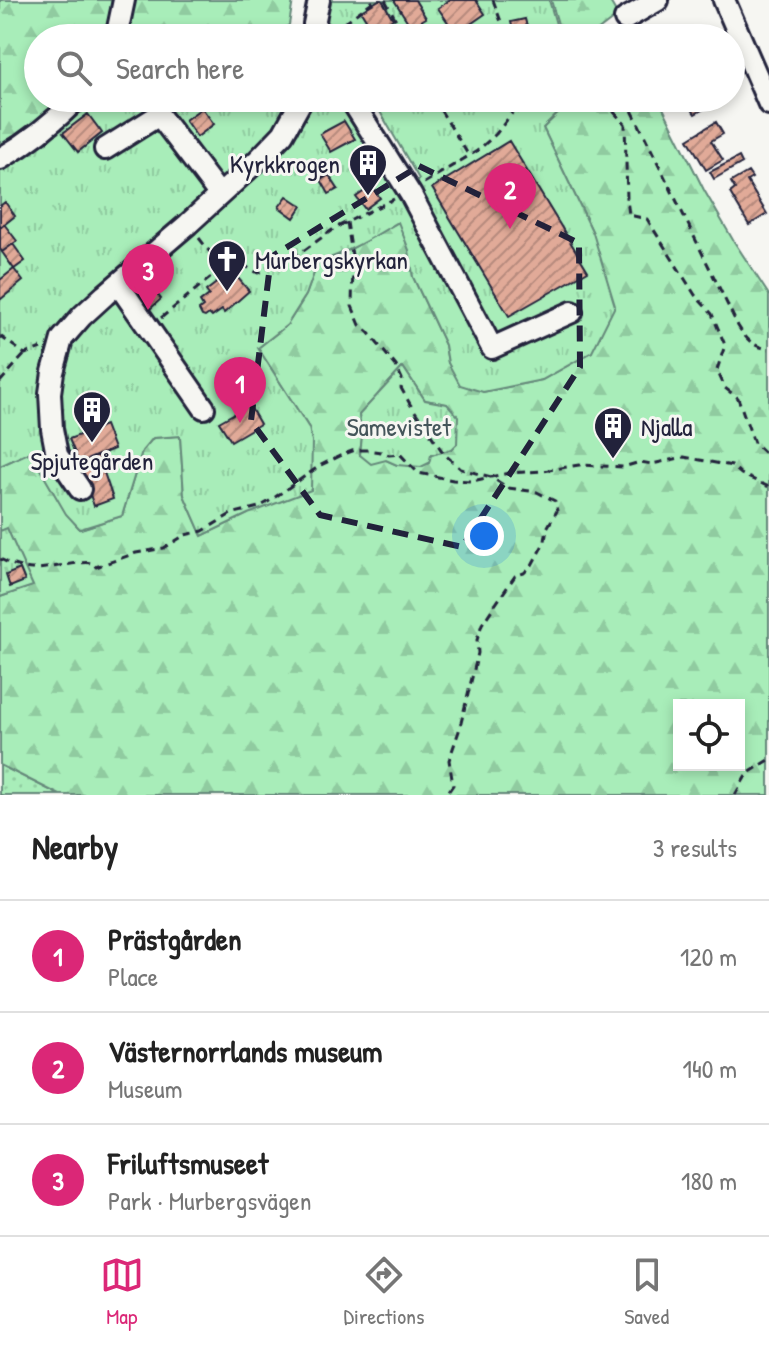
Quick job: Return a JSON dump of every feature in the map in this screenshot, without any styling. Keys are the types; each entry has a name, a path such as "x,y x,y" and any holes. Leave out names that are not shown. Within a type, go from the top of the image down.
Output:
{"street":[{"path":"119,24 124,0"},
{"path":"314,24 319,0"},
{"path":"625,19 658,0"},
{"path":"724,0 734,24"},
{"path":"745,49 769,104"},
{"path":"0,159 18,149 63,112"},
{"path":"80,489 57,455 52,429 50,393 62,339 82,316 188,224 283,134 295,112"},
{"path":"359,112 411,195 440,263 492,348 572,312"},
{"path":"105,149 159,115 219,194"},
{"path":"118,284 204,408"}],"path":[{"path":"342,24 375,0"},
{"path":"385,0 398,24"},
{"path":"493,0 502,24"},
{"path":"442,112 469,156"},
{"path":"148,327 224,270 243,265 258,273 285,258 295,257 335,228 398,197 411,195 420,186 469,156 496,134 513,112"},
{"path":"614,112 625,124 629,215 647,219 695,295 712,314 725,345 717,370 725,388 738,398 754,443 769,457"},
{"path":"633,112 738,326 746,339 758,348 769,349"},
{"path":"347,222 353,262 352,306 360,325 396,366 402,379 401,388 444,454 461,469 491,477 508,488 537,492 555,501 557,511 532,565 515,576 482,624 477,640 478,653 449,760 453,785 446,795"},
{"path":"188,224 224,270"},
{"path":"0,336 25,354"},
{"path":"0,382 25,354 62,339"},
{"path":"0,559 33,569 84,562 96,567 136,553 164,548 185,535 203,531 231,514 268,502 333,458 355,450 400,454 418,473 472,481 509,473 579,465 623,467 684,457 732,466 741,474 769,487"},
{"path":"735,795 747,774 769,760"}],"highlighted area":[{"path":"419,166 579,243 580,367 462,547 320,515 251,421 271,257"}],"green space":[{"path":"0,0 112,0 108,24 24,24 24,112 51,112 0,149"},
{"path":"128,0 293,0 289,24 123,24"},
{"path":"326,0 549,0 556,24 328,24"},
{"path":"551,0 609,0 618,15 606,24 558,24"},
{"path":"67,112 352,112 399,191 419,179 380,112 560,112 543,128 593,233 615,306 592,352 542,380 483,392 460,385 413,277 409,250 398,222 349,250 318,262 306,295 287,325 258,348 309,428 312,441 311,490 202,536 184,495 180,436 153,438 142,451 122,516 80,529 66,514 30,452 0,466 0,164"},
{"path":"560,112 665,112 704,190 769,295 769,795 60,795 0,765 0,597 32,586 7,529 0,531 0,466 30,452 66,513 80,529 122,516 142,451 153,438 180,436 184,495 202,536 248,514 309,428 258,348 287,325 306,295 318,262 340,255 399,222 409,250 413,277 445,345 448,363 483,392 542,380 592,352 593,233 543,128","holes":["403,367 425,400 447,404 452,449 397,465 360,455 362,436 359,415"]},
{"name":"Samevistet","path":"403,367 425,400 447,404 458,416 457,444 452,449 431,455 429,463 421,467 397,465 386,460 371,464 360,455 362,436 359,415"},
{"path":"7,528 33,586 0,597 0,531"},
{"path":"0,765 60,795 0,795"}],"building":[{"path":"382,0 393,19 385,24 369,24 361,11"},
{"path":"394,0 415,0 426,18 409,24"},
{"path":"450,0 476,0 485,14 470,24 449,24 438,8"},
{"path":"525,19 526,24 512,24"},
{"path":"196,112 205,112 214,124 197,137 185,120"},
{"path":"88,114 102,133 78,152 63,133"},
{"path":"344,121 355,139 331,152 320,134"},
{"path":"716,122 723,134 711,141 723,160 706,170 688,139"},
{"path":"509,141 588,271 509,316 432,188"},
{"path":"739,157 742,163 714,179 710,172"},
{"path":"321,160 329,173 318,180 310,167"},
{"path":"748,172 752,178 747,181 767,214 749,225 730,193 735,189 731,182"},
{"path":"329,175 338,189 329,194 321,180"},
{"name":"Kyrkkrogen","path":"372,186 380,198 365,209 356,197"},
{"path":"287,196 302,206 294,218 279,207"},
{"path":"5,202 15,216 0,228 0,206"},
{"path":"4,224 17,241 2,252 0,228"},
{"path":"13,244 25,261 14,269 2,252"},
{"path":"14,269 23,281 0,300 0,280"},
{"name":"Murbergskyrkan","path":"232,271 249,291 224,313 222,310 212,317 209,314 202,316 200,302 209,295 206,291"},
{"path":"150,285 161,299 149,310 138,296"},
{"path":"249,405 260,424 231,441 219,422"},
{"name":"Spjutegården","path":"105,425 114,449 79,463 69,439"},
{"path":"98,455 113,499 94,506 79,463"},
{"path":"20,569 25,581 10,587 6,575"}],"place":[{"name":"Kyrkkrogen","path":"368,197"},
{"name":"Västernorrlands museum","path":"510,229"},
{"name":"Murbergskyrkan","path":"227,293"},
{"name":"Friluftsmuseet","path":"148,310"},
{"name":"Prästgården","path":"240,423"},
{"name":"Spjutegården","path":"92,444"},
{"name":"Njalla","path":"613,460"}]}
